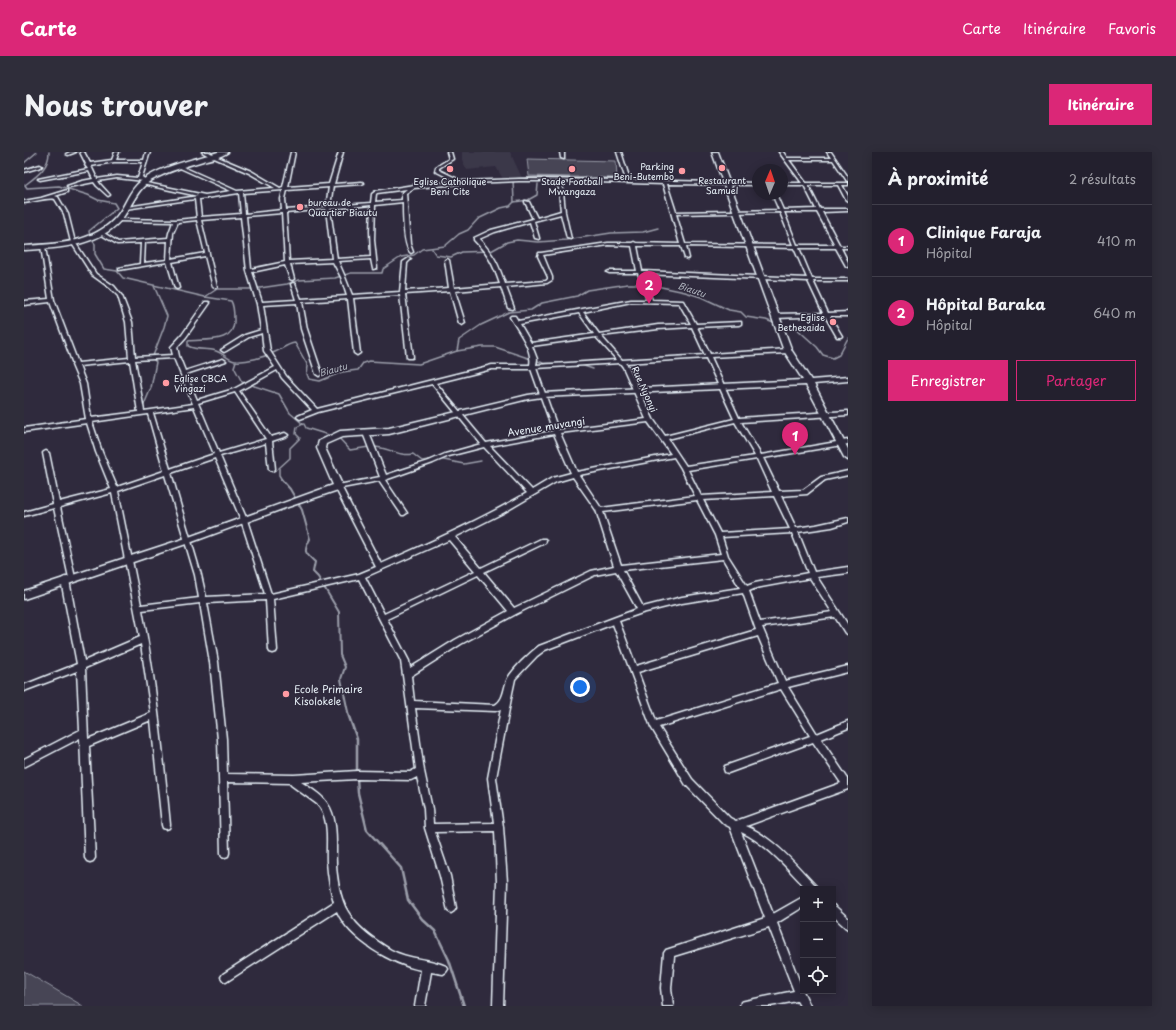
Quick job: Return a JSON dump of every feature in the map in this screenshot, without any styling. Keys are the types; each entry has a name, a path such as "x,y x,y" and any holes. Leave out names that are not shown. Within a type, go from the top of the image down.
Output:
{"highway":[{"path":"24,248 73,242 102,234 118,220 127,208 137,188 144,181 181,166 225,152"}],"street":[{"path":"68,154 74,152"},
{"path":"82,152 98,185 108,195"},
{"path":"114,162 117,152"},
{"path":"144,181 140,177 148,152"},
{"path":"205,152 250,172 278,188"},
{"path":"293,152 283,199 288,263 299,302 304,329 319,374"},
{"path":"341,152 331,186 328,208 335,261 343,276 351,298 357,353"},
{"path":"449,152 451,159 437,168 437,171 463,183"},
{"path":"562,152 563,158"},
{"path":"619,152 628,181"},
{"path":"715,152 788,352 809,383 826,415 845,442 848,457"},
{"path":"781,152 805,184 848,266"},
{"path":"828,152 848,180"},
{"path":"786,159 834,159"},
{"path":"87,165 145,161"},
{"path":"24,171 40,166"},
{"path":"181,166 238,192"},
{"path":"40,179 90,170"},
{"path":"24,202 51,196 67,188 95,180 117,177 144,181 208,197"},
{"path":"560,180 563,212 569,238"},
{"path":"375,268 373,258 373,203 374,194 376,192 414,186 560,180 752,184"},
{"path":"127,208 238,192 362,183"},
{"path":"665,183 687,258"},
{"path":"788,184 848,184"},
{"path":"839,184 848,200"},
{"path":"411,252 408,244 404,194 414,186"},
{"path":"238,192 249,271 260,304 263,331 268,354 277,368 316,411"},
{"path":"51,196 57,198 66,214 73,242 94,274 112,287 120,296 129,322 132,359 141,412"},
{"path":"197,198 199,219 215,287"},
{"path":"777,200 825,314 839,336"},
{"path":"118,220 176,221 405,201"},
{"path":"527,202 537,238"},
{"path":"673,212 848,210"},
{"path":"511,308 496,265 487,251 476,239 493,231 563,212"},
{"path":"176,221 171,233 169,261 177,288"},
{"path":"102,234 117,242 171,239"},
{"path":"142,265 143,241"},
{"path":"260,304 504,286 549,281 550,277 540,256 543,253 608,244 634,243 848,246"},
{"path":"634,243 640,272 650,300"},
{"path":"43,246 52,300 83,384 89,421 115,490 130,560 144,639 155,715 166,825"},
{"path":"121,269 207,254"},
{"path":"249,271 288,263 373,258"},
{"path":"409,259 405,262 402,274 410,357"},
{"path":"446,260 452,290 462,323"},
{"path":"609,272 640,272 810,280 848,280"},
{"path":"24,303 52,300"},
{"path":"517,323 631,301 650,300 681,302 694,325 738,420 759,457 794,530 812,575 848,631"},
{"path":"207,304 184,336 174,347 176,356 195,403 244,520 269,597 273,650"},
{"name":"Rue Nyonyi","path":"580,311 597,335 625,366 634,390 650,420 684,468 718,536 725,556 745,590 759,628 784,685 815,738 847,785 734,826"},
{"path":"778,322 825,314 848,314"},
{"path":"514,317 529,345 542,395 556,432 575,474 598,510 618,568 641,610"},
{"path":"529,345 658,327 739,323"},
{"path":"224,350 247,336 263,331"},
{"path":"300,417 316,411 492,368 533,362 620,361 788,352"},
{"path":"75,365 176,356"},
{"path":"183,373 223,361"},
{"path":"24,430 141,412 150,412 195,403 236,390 277,368"},
{"path":"380,568 338,487 321,448 322,443 340,434 389,431 528,397 542,395 634,390 722,388 809,383 848,379"},
{"path":"433,382 485,445 531,493"},
{"path":"236,390 269,440 272,469"},
{"path":"150,412 169,472 198,575 201,600 214,662 222,739 225,853"},
{"path":"664,438 738,420 848,413"},
{"name":"Avenue muvangi","path":"338,487 382,479 447,455 485,445 556,432 650,420"},
{"path":"366,433 382,479 404,513"},
{"path":"24,514 115,490 218,455 285,435"},
{"path":"684,468 845,442"},
{"path":"46,453 57,506 81,666 90,858"},
{"path":"138,608 201,600 269,597 361,576 501,511 554,480 575,474 676,456"},
{"path":"598,510 699,498 777,495 805,492 823,478 848,473"},
{"path":"24,595 68,579 189,540 295,500 338,487"},
{"path":"718,536 794,530 832,525 848,520"},
{"path":"450,536 478,572 513,612"},
{"path":"383,618 543,541"},
{"path":"407,674 458,642 513,612 593,573 618,568 725,556"},
{"path":"498,1006 502,882 499,827 492,778 512,678 534,654 542,648 641,610 682,600 745,590 755,586 812,575 848,570"},
{"path":"361,576 405,661 420,771 428,809 430,828 444,876 451,908"},
{"path":"633,670 759,628 837,614"},
{"path":"615,620 654,725 689,782 727,821 734,826 750,832 767,844 794,868 810,886"},
{"path":"24,688 144,639"},
{"path":"654,725 784,685 848,669"},
{"path":"412,704 495,708 500,706 508,693"},
{"path":"85,744 155,715"},
{"path":"728,769 815,738 848,724"},
{"path":"24,761 84,732"},
{"path":"223,778 294,779 357,775 411,776 420,771"},
{"path":"294,779 294,782 323,805 327,812 332,836 332,859 339,904 344,916 374,944 401,960 444,969"},
{"path":"734,826 805,1006"},
{"path":"430,828 499,827"},
{"path":"226,977 339,904"},
{"path":"668,1006 666,988 669,953 771,921 800,904"},
{"path":"836,913 848,924"},
{"path":"420,1006 427,966"},
{"path":"745,1006 800,995"}],"shaded area":[{"path":"462,152 510,152 522,178 503,179 496,167 467,170 462,160"},
{"name":"Stade Football Mwangaza","path":"527,159 616,161 617,178 529,176"},
{"path":"24,971 83,1006 24,1006"}],"waterway":[{"name":"Biautu","path":"24,163 37,152"},
{"name":"Biautu","path":"49,152 45,167 38,175 25,185 27,188 59,186 88,195 98,200 114,203 117,208 89,231 90,237 95,244 95,254 104,269 117,271 123,278 205,297"},
{"path":"514,202 513,179 535,177 619,179"},
{"path":"514,202 528,200 537,195 538,184"},
{"path":"205,297 217,289 253,289 287,284 299,280 335,278 351,273 382,273 383,269 401,257 414,255 422,249 445,246 459,234 468,230 478,219 501,208 510,206 514,202"},
{"path":"432,249 436,255 451,257 462,252 491,251 507,242 517,240 538,242 566,240 611,233 643,232 658,228"},
{"name":"Biautu","path":"457,351 459,340 481,325 509,312 531,310 542,303 577,296 587,290 628,284 647,284 685,292 701,297 729,310 741,312 746,317 766,320 776,324"},
{"path":"153,356 167,316 154,286"},
{"name":"Biautu","path":"205,297 231,301 234,319 233,327 230,333 218,339 188,341 188,346 216,351 236,361"},
{"name":"Biautu","path":"780,325 796,328 817,347 823,355 833,358 839,355 848,338"},
{"name":"Biautu","path":"236,361 250,360 266,356 289,344 295,343 308,366 307,374 309,379 320,381 342,372 358,370 363,363 369,361 419,364 457,351"},
{"path":"457,351 482,347 495,347 531,359"},
{"path":"143,407 151,388 156,362 153,359"},
{"path":"535,360 543,363 561,364"},
{"path":"236,361 234,367 242,382 279,394 290,413 303,424 297,427 296,434 300,438 290,448 290,458 279,468 279,475 282,480"},
{"path":"581,365 593,369"},
{"path":"304,424 306,428 332,436"},
{"path":"338,437 350,450 369,447"},
{"path":"374,447 408,455 413,454 422,461 435,459"},
{"path":"439,459 464,464 481,461"},
{"path":"281,479 290,489 302,510 310,539 306,547 306,552 315,562 313,572 318,577 339,612 340,655 345,667 341,679 348,712"},
{"path":"347,711 357,739 357,773"},
{"path":"357,778 358,793 367,830 401,868 408,900 422,919 435,931 449,960 464,1006"}],"place":[{"name":"Restaurant Samuel","path":"722,168"},
{"name":"Eglise Catholique Beni Cite","path":"450,169"},
{"name":"Stade Football Mwangaza","path":"572,169"},
{"name":"Parking Beni-Butembo","path":"682,171"},
{"name":"bureau de Quartier Biautu","path":"300,207"},
{"name":"Hôpital Baraka","path":"649,304"},
{"name":"Eglise Bethesaida","path":"833,322"},
{"name":"Eglise CBCA Vingazi","path":"166,383"},
{"name":"Clinique Faraja","path":"795,455"},
{"name":"Ecole Primaire Kisolokele","path":"286,694"}]}
